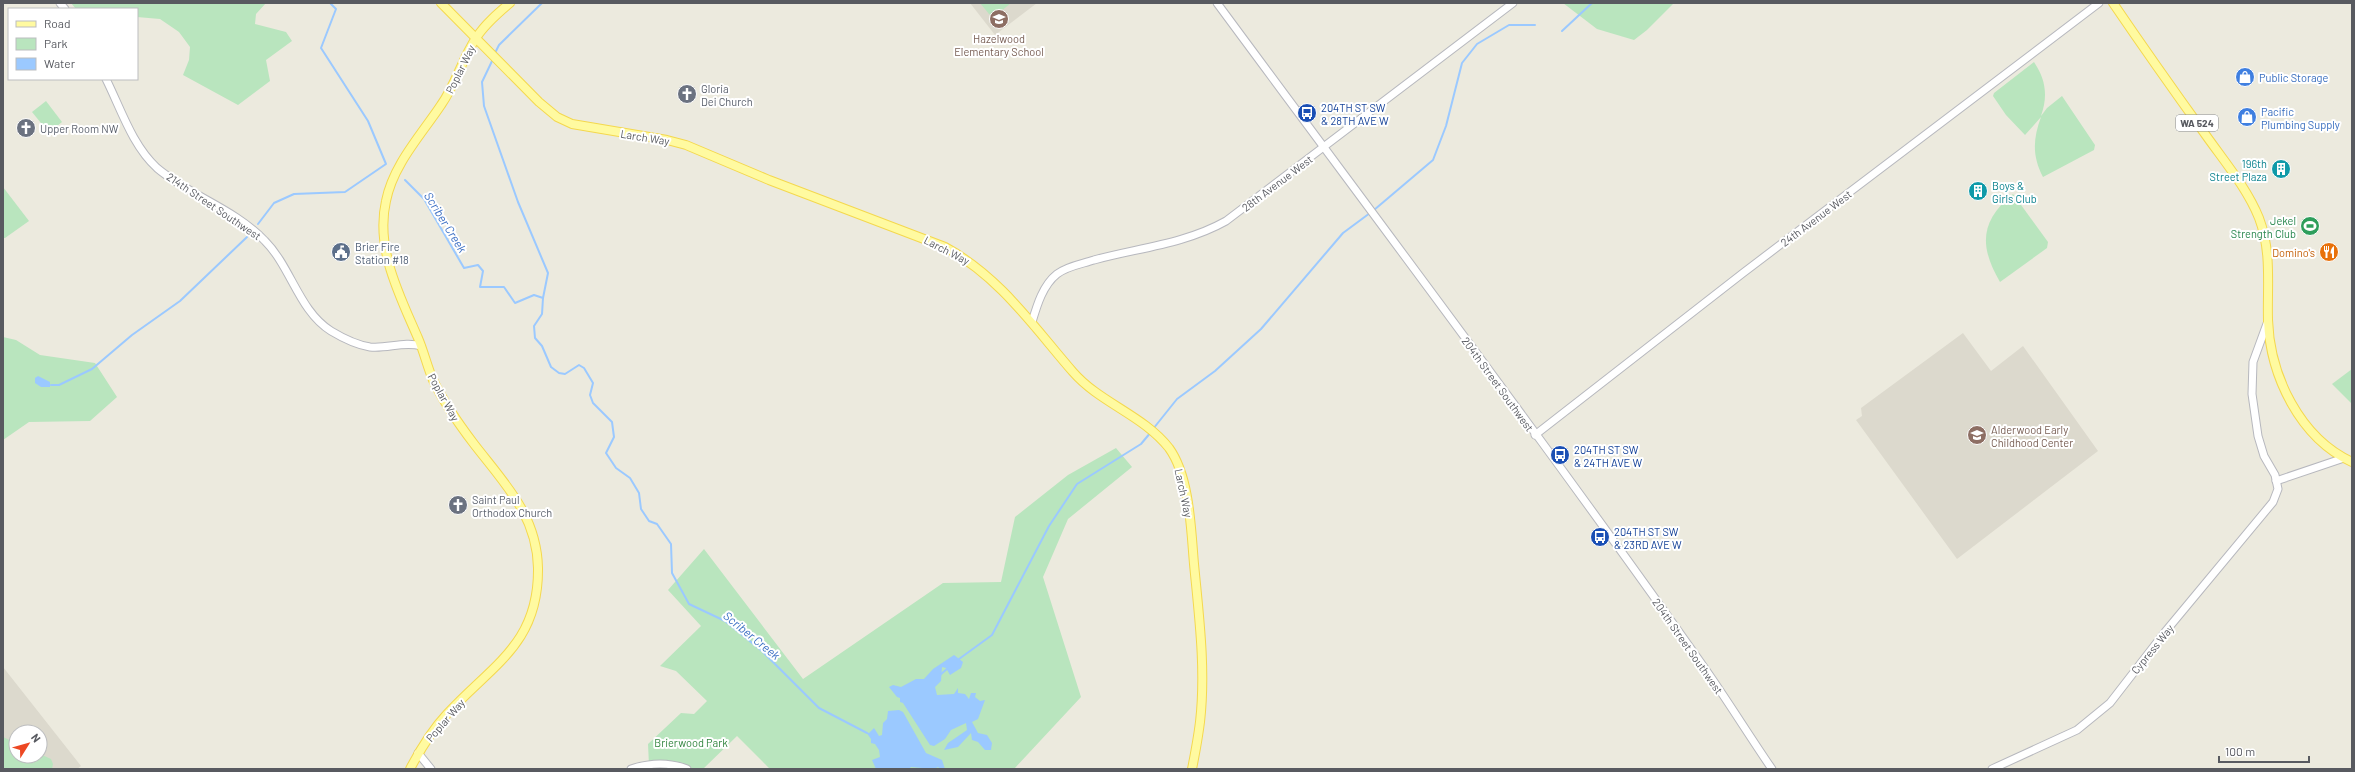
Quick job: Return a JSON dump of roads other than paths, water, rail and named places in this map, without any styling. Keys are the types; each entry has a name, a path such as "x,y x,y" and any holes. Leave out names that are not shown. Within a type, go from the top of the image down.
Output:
{"main road":[{"name":"Larch Way","path":"441,3 557,117 582,127 667,140 686,145 769,180 946,247 968,259 982,270 1032,322 1082,381 1144,423 1158,435 1170,450 1178,465 1189,512 1201,633 1200,721 1192,769"},
{"name":"Poplar Way","path":"410,769 418,753 447,714 507,656 520,638 534,603 538,568 534,534 520,505 451,414 432,378 388,260 383,226 386,200 399,167 447,97 475,38 496,15 510,3"},
{"name":"WA 524","path":"2113,3 2230,169 2259,218 2268,255 2270,283 2268,321 2277,371 2284,390 2296,411 2325,445 2352,462"}],"street":[{"name":"204th Street Southwest","path":"1217,3 1325,146 1707,672 1772,769"},
{"name":"28th Avenue West","path":"1032,322 1040,298 1057,274 1068,268 1155,246 1213,228 1245,207 1513,3"},
{"name":"24th Avenue West","path":"1535,436 1749,268 2099,3"},
{"name":"214th Street Southwest","path":"106,80 138,146 153,163 181,184 245,225 265,240 276,254 314,316 330,330 370,347 412,343 421,346"},
{"path":"2268,321 2253,362 2252,394 2258,436 2276,481 2344,458"},
{"name":"Cypress Way","path":"1992,769 2078,730 2110,703 2165,632 2249,534 2273,502 2278,489 2276,481"},
{"path":"418,753 431,769"},
{"path":"631,769 650,764 662,764 687,769"}],"water":[{"path":"38,376 50,382 50,387 41,387 35,383 35,378"},
{"path":"954,655 963,662 961,668 950,675 946,668 942,667 941,681 935,687 937,695 954,694 958,688 958,693 965,694 969,699 971,693 976,693 975,697 980,701 985,700 978,719 972,722 978,733 987,735 992,743 991,750 985,750 978,742 972,740 971,733 958,747 944,750 948,743 967,730 966,723 951,730 945,739 934,746 930,745 903,703 900,702 900,698 897,697 889,687 893,685 901,687 916,679 924,679 933,669"},
{"path":"899,710 903,712 926,753 942,760 945,769 940,769 938,767 934,769 911,767 909,769 876,769 872,760 880,757 879,750 875,744 871,743 871,739 866,732 869,733 874,728 879,736 882,735 883,723 887,719 888,711"}],"waterway":[{"name":"Scriber Creek","path":"258,224 274,203 294,194 345,192 386,164 368,121 321,48 336,9 330,3"},
{"path":"494,55 499,45 542,3"},
{"path":"1562,31 1592,3"},
{"path":"1374,210 1433,160 1446,126 1462,63 1477,44 1509,25 1535,25"},
{"path":"493,59 482,82 484,106 518,202 548,273 543,298"},
{"name":"Scriber Creek","path":"405,180 424,199 464,268 478,265 483,271 480,287 504,287 515,303 534,295 543,298 542,314 534,326 535,338 542,346 551,367 559,373 565,374 579,365 584,368 593,383 590,395 593,403 612,422 614,437 606,453 616,468 630,478 639,493 641,509 649,521 657,524 671,544 672,573 689,604 725,621 762,651 819,708 867,733"},
{"path":"1153,429 1177,399 1215,371 1261,329 1343,233 1370,213"},
{"path":"51,385 59,385 92,369 132,335 180,301 247,237"},
{"path":"959,659 992,635 1049,526 1077,484 1141,444 1151,432"},
{"path":"940,675 948,668"}],"place":[{"name":"Hazelwood Elementary School","path":"999,19"},
{"name":"Public Storage","path":"2245,77"},
{"name":"Gloria Dei Church","path":"687,94"},
{"name":"204TH ST SW & 28TH AVE W","path":"1307,113"},
{"name":"Pacific Plumbing Supply","path":"2247,117"},
{"name":"Upper Room NW","path":"26,128"},
{"name":"196th Street Plaza","path":"2281,169"},
{"name":"Boys & Girls Club","path":"1978,191"},
{"name":"Jekel Strength Club","path":"2310,226"},
{"name":"Brier Fire Station #18","path":"341,252"},
{"name":"Domino's","path":"2329,252"},
{"name":"Alderwood Early Childhood Center","path":"1977,435"},
{"name":"204TH ST SW & 24TH AVE W","path":"1560,455"},
{"name":"Saint Paul Orthodox Church","path":"458,505"},
{"name":"204TH ST SW & 23RD AVE W","path":"1600,537"}],"park label":[{"name":"Brierwood Park","path":"691,742"}]}
